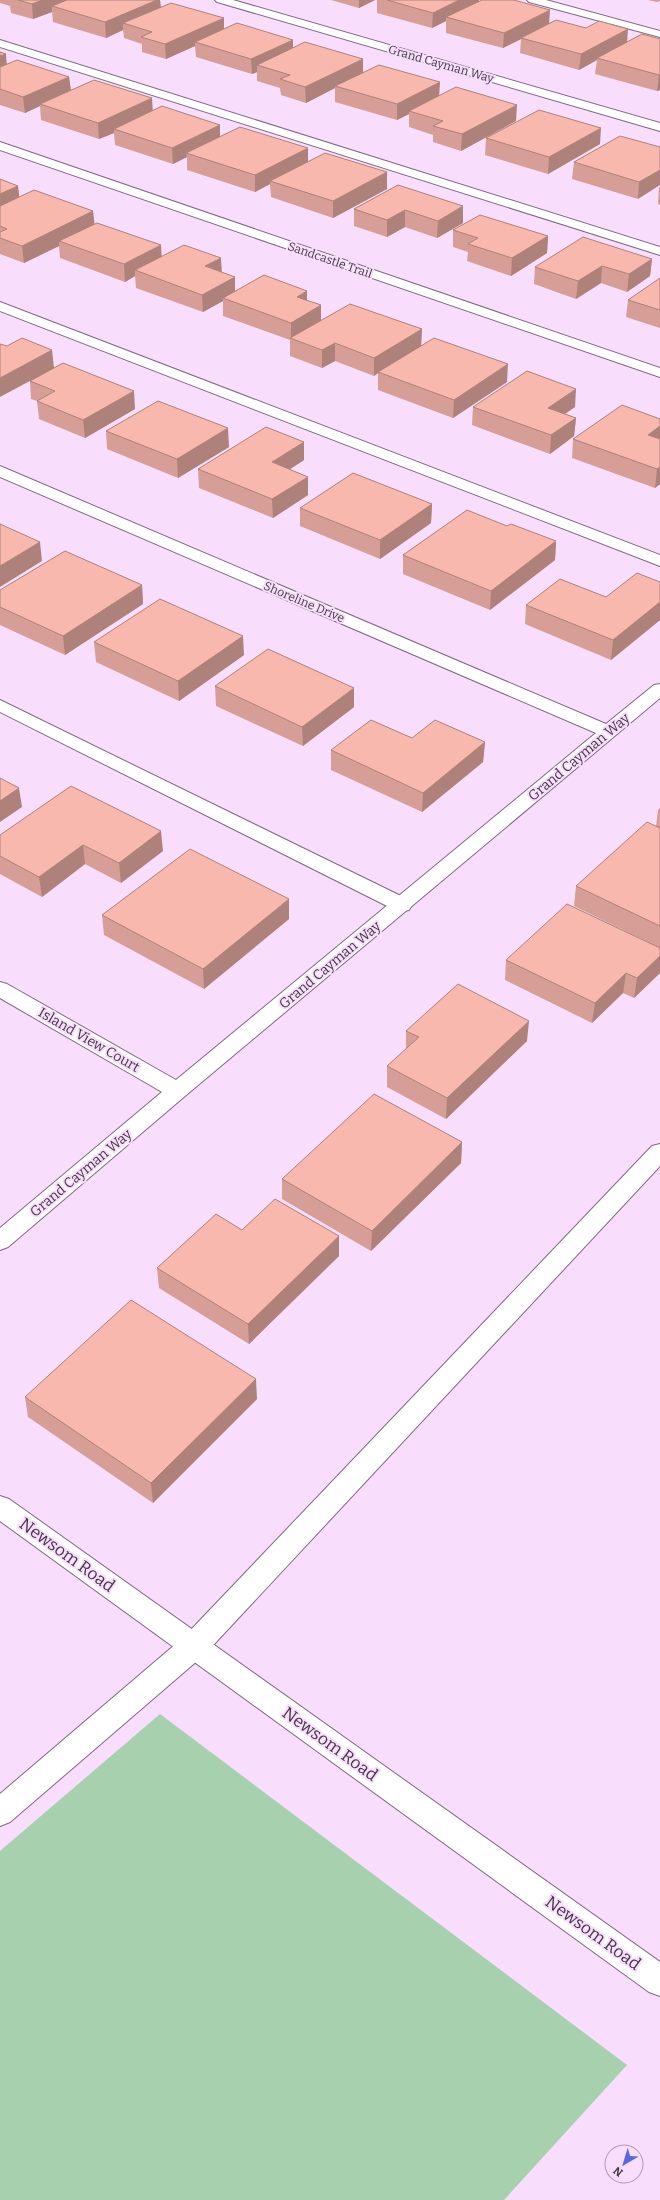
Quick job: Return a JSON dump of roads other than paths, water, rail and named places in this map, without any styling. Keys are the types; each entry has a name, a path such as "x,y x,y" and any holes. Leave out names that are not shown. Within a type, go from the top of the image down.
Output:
{"street":[{"name":"Grand Cayman Way","path":"222,0 660,127"},
{"path":"533,0 660,34"},
{"path":"0,43 660,251"},
{"name":"Sandcastle Trail","path":"0,146 660,373"},
{"path":"0,306 660,561"},
{"name":"Shoreline Drive","path":"0,471 609,732"},
{"name":"Grand Cayman Way","path":"0,1241 177,1091 660,689"},
{"path":"0,705 402,905"},
{"name":"Island View Court","path":"0,990 177,1091"},
{"path":"0,1812 194,1646 660,1152"},
{"name":"Newsom Road","path":"0,1507 660,1981"}]}
